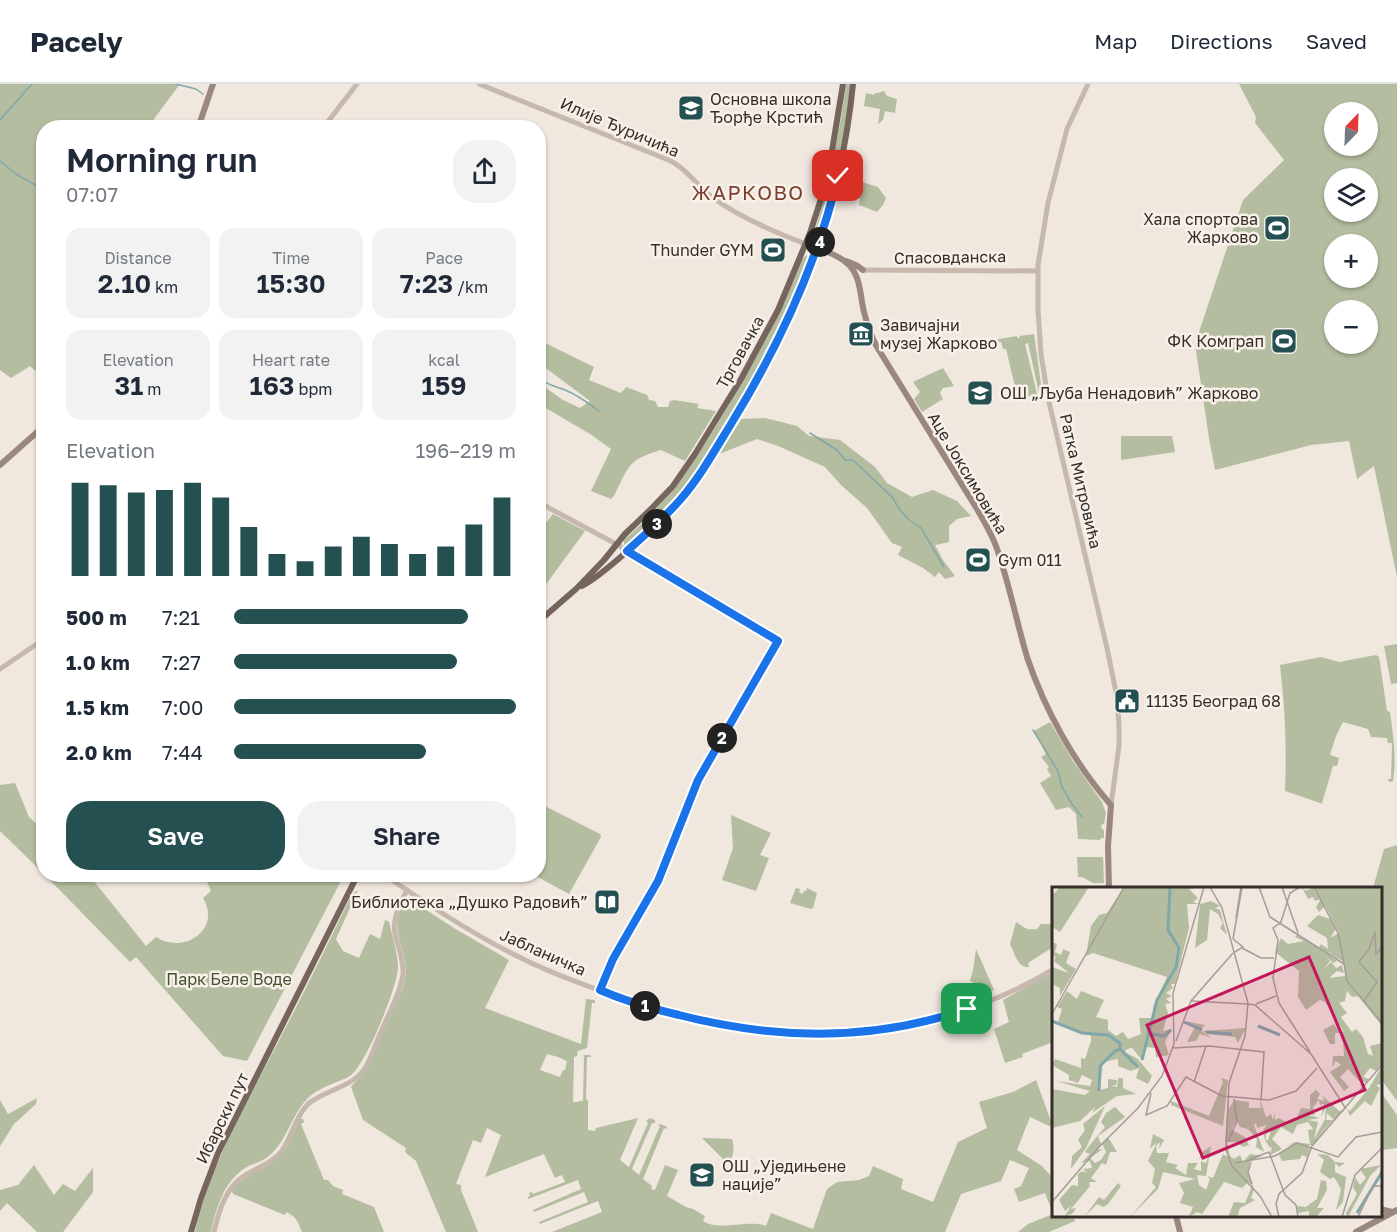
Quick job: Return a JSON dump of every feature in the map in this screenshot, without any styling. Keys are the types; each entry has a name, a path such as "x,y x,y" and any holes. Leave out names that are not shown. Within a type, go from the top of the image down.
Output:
{"main road":[{"path":"201,120 213,84"},
{"name":"Трговачка","path":"576,590 616,544 668,491 696,454 778,310 806,244 821,199 838,124 843,84"},
{"name":"Трговачка","path":"546,615 576,590 598,576 659,522 679,500 708,461 740,410 790,317 818,248 841,166 853,84"},
{"name":"Аце Јоксимовића","path":"806,244 843,260 850,266 859,282 864,312 877,347 977,509 994,541 1027,655 1049,708 1077,759 1111,805"},
{"path":"843,260 863,270"},
{"path":"850,266 863,270"},
{"path":"0,465 36,433"},
{"name":"Ратка Митровића","path":"1108,887 1111,805"},
{"name":"Ибарски пут","path":"191,1232 218,1153 354,882"},
{"path":"1356,1232 1395,1211"},
{"path":"1176,1217 1180,1232"}],"street":[{"path":"329,120 357,84"},
{"name":"Илије Ђуричића","path":"479,84 671,161 728,207 759,224 806,244"},
{"name":"Ратка Митровића","path":"1088,84 1071,120 1048,203 1038,271 1040,341 1048,398 1117,697 1119,746 1111,805"},
{"name":"Спасовданска","path":"863,270 1038,271"},
{"path":"546,506 616,544 778,641 698,780 658,881 613,959 600,990"},
{"path":"0,669 36,644"},
{"name":"Јабланичка","path":"395,882 451,920 513,955 562,977 665,1012 730,1026 797,1034 889,1029 955,1013 1007,993 1052,970"},
{"path":"214,1232 227,1193 236,1182 276,1157 308,1105 326,1093 354,1080 367,1065 402,982 403,966 395,934 395,923 399,905 407,890"}],"green space":[{"path":"0,84 180,84 153,120 36,120 36,372 30,366 11,378 0,370"},
{"path":"846,84 851,84 835,178 814,243 812,241 832,163"},
{"path":"1239,84 1397,84 1397,577 1374,466 1357,479 1349,441 1311,445 1215,470 1195,344 1243,200 1284,160 1255,123 1256,117"},
{"path":"884,91 887,96 897,99 895,113 885,111 883,120 878,124 880,109 864,106 866,93 874,95"},
{"path":"862,182 878,187 886,198 877,212 859,205"},
{"path":"807,255 808,262 776,340 706,460 673,504 632,543 624,545 625,539 674,488 713,431 764,342 802,259"},
{"path":"1034,334 1042,391 1039,393 1028,343 1025,344 1037,394 1018,399 1006,349 1003,349 1001,342 983,345 982,342"},
{"path":"546,343 594,367 589,380 621,393 626,387 647,395 649,400 655,401 658,407 668,407 670,401 674,400 699,404 697,408 716,411 685,461 661,450 641,457 630,466 611,499 591,491 611,449 546,408 546,388 580,408 590,401 546,368"},
{"path":"943,368 954,386 943,388 940,393 943,399 922,412 914,399 920,392 913,382"},
{"path":"765,418 797,426 809,436 840,440 875,467 887,483 912,497 933,490 957,501 971,516 957,519 949,526 949,542 935,545 955,576 945,579 939,572 935,577 898,555 902,547 892,543 867,508 825,467 757,439 719,454 741,419"},
{"path":"1121,436 1172,436 1175,452 1121,460"},
{"path":"553,514 585,531 546,584 546,523"},
{"path":"1397,644 1397,683 1391,684 1384,646"},
{"path":"1376,655 1379,657 1387,711 1390,712 1395,755 1393,781 1390,782 1387,779 1391,779 1392,743 1388,743 1387,738 1371,737 1368,729 1343,722 1330,755 1339,758 1337,766 1333,766 1323,804 1285,791 1285,728 1280,665 1321,657 1339,662"},
{"path":"1050,722 1073,761 1102,802 1106,813 1104,824 1101,825 1104,838 1100,840 1078,839 1076,814 1069,807 1056,810 1040,783 1051,776 1047,769 1049,767 1041,757 1046,754 1034,731"},
{"path":"15,783 29,817 36,824 36,866 0,831 0,785"},
{"path":"546,807 600,834 601,837 569,894 546,882"},
{"path":"731,815 771,833 760,855 769,858 756,891 722,880 733,848"},
{"path":"1397,845 1397,1101 1382,1080 1382,887 1373,887 1384,849"},
{"path":"1077,857 1103,857 1104,883 1093,883 1078,877"},
{"name":"Парк Беле Воде","path":"52,882 95,882 146,946 156,937 167,942 188,941 204,929 208,920 208,909 203,898 211,891 207,882 340,882 247,1061 223,1056 136,957 130,962"},
{"path":"796,888 800,889 799,892 803,894 807,888 817,893 813,908 790,903"},
{"path":"358,890 336,939 343,951 359,958 370,934 380,939 385,920 389,922 398,962 393,990 365,1056 347,1078 322,1088 307,1099 275,1150 234,1177 224,1191 211,1232 195,1232 208,1188 225,1146 352,894"},
{"path":"411,900 509,960 485,1008 581,1044 586,999 595,1000 595,1003 592,1003 587,1048 578,1051 577,1056 574,1057 573,1102 583,1101 583,1056 590,1055 591,1057 587,1057 588,1130 595,1131 596,1128 638,1118 620,1160 629,1167 648,1123 646,1121 650,1118 655,1120 632,1169 639,1175 660,1126 658,1125 666,1126 667,1129 664,1128 643,1179 652,1186 651,1189 655,1190 665,1165 678,1170 667,1196 705,1216 703,1221 725,1226 758,1224 766,1226 771,1213 813,1229 827,1189 837,1182 859,1180 869,1176 873,1166 903,1179 901,1189 933,1202 958,1142 987,1128 979,1102 1013,1092 1036,1080 1052,1124 1049,1126 1030,1117 1017,1150 1042,1166 1052,1177 1052,1211 1045,1193 1019,1202 1014,1189 1021,1186 1029,1168 1010,1160 1001,1181 961,1194 945,1232 552,1232 602,1212 598,1201 540,1224 539,1222 588,1202 584,1192 534,1212 533,1210 581,1189 578,1180 528,1199 529,1193 533,1194 565,1182 562,1175 555,1178 544,1154 485,1177 501,1135 487,1128 481,1143 473,1140 456,1184 461,1185 478,1232 446,1232 416,1161 405,1152 406,1148 363,1120 351,1087 362,1075 370,1061 404,984 406,968 398,932 399,913 404,902","holes":["547,1054 567,1061 560,1077 540,1070"]},
{"path":"1016,922 1025,928 1033,929 1037,929 1041,924 1052,922 1052,948 1028,963 1029,967 1021,965 1010,944"},
{"path":"976,949 994,990 976,998 972,987 973,982 970,981"},
{"path":"1052,973 1052,1042 1005,1063 994,1029 1009,1022 1003,1000"},
{"path":"1382,1094 1397,1115 1397,1148 1383,1150"},
{"path":"37,1098 36,1104 14,1124 0,1146 0,1100 8,1114"},
{"path":"300,1119 303,1119 304,1122 301,1124 324,1180 328,1180 333,1186 343,1190 342,1194 374,1207 384,1232 302,1232 292,1215 286,1212 285,1215 233,1194 232,1191 237,1184 286,1149"},
{"path":"702,1138 732,1139 733,1152 729,1165"},
{"path":"34,1165 54,1195 63,1184 75,1191 93,1168 93,1192 63,1232 37,1232 7,1203 0,1211 0,1190 18,1185"},
{"path":"1052,1214 1052,1217 1074,1218 1075,1221 1049,1232 1018,1232 1028,1224"}],"waterway":[{"path":"0,120 32,84"},
{"path":"176,84 196,89 203,94"},
{"path":"0,161 36,185"},
{"path":"546,383 574,394 599,411"},
{"path":"810,433 837,450 845,460 854,461 892,497 909,520 921,528 944,567"},
{"path":"1033,730 1058,771 1062,787 1082,817"}],"place":[{"name":"Основна школа Ђорђе Крстић","path":"691,108"},
{"name":"Хала спортова Жарково","path":"1277,228"},
{"name":"Thunder GYM","path":"773,250"},
{"name":"Завичајни музеј Жарково","path":"861,334"},
{"name":"ФК Комграп","path":"1284,341"},
{"name":"ОШ „Љуба Ненадовић” Жарково","path":"980,393"},
{"name":"Gym 011","path":"978,560"},
{"name":"11135 Београд 68","path":"1127,701"},
{"name":"Библиотека „Душко Радовић”","path":"607,902"},
{"name":"ОШ „Уједињене нације”","path":"702,1175"}],"district":[{"name":"ЖАРКОВО","path":"748,192"}],"route":[{"path":"838,176 826,222 800,292 790,317 755,385 691,486 659,522 627,551 778,641 698,780 668,860 613,959 600,990 665,1012 707,1022 814,1035 856,1033 903,1026 967,1009"}]}
